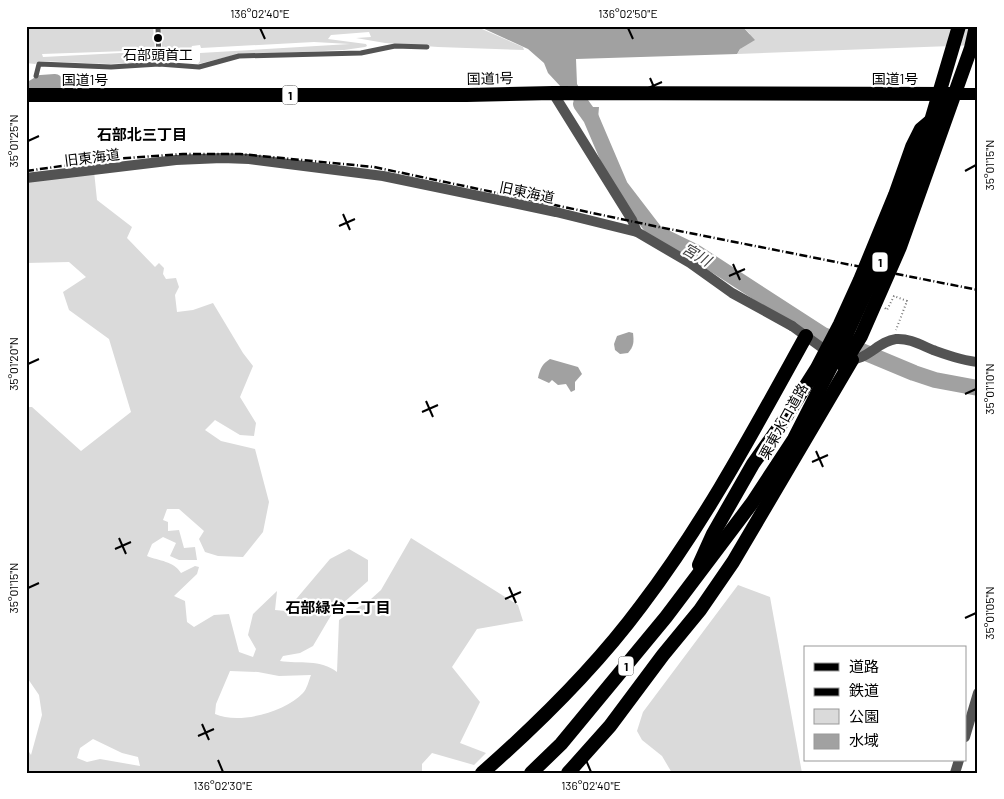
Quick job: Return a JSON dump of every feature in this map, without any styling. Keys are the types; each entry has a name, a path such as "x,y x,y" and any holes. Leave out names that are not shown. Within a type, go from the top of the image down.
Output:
{"highway":[{"name":"栗東水口道路","path":"531,773 561,744 689,588 752,503 794,439 838,352 884,252 920,158 958,26"},
{"name":"1","path":"794,439 861,336 918,201 954,94 972,48 976,26"},
{"name":"1","path":"689,588 713,534 753,464 817,368 840,324 895,196 912,147 921,129 940,113 954,94"},
{"name":"国道1号","path":"26,95 954,94"},
{"path":"482,773 524,737 567,693 608,648 641,606 672,563 740,456 806,336"},
{"path":"568,773 610,726 663,655 700,610 733,562 857,359"},
{"path":"526,773 561,744"},
{"path":"540,773 561,744"}],"main road":[{"path":"954,94 978,94"}],"street":[{"path":"558,93 632,220 637,232"},
{"name":"旧東海道","path":"26,178 176,160 202,158 249,159 383,176 548,210 637,232 690,263 732,293 792,326 838,360 857,359"},
{"path":"857,359 894,339 906,339 950,356 978,362"},
{"path":"966,734 978,693"}],"lane":[{"path":"158,26 159,64"},
{"path":"36,76 39,64 111,67 159,64 199,67 239,56 361,53 395,46 427,47"}],"path":[{"path":"887,310 894,296 907,301 894,334"}],"green space":[{"path":"26,26 153,26 155,50 42,54 43,57 121,53 147,54 148,62 109,64 40,61 35,64 26,63"},
{"path":"161,26 475,26 523,47 524,50 438,47 385,43 356,38 371,37 369,32 331,35 328,39 366,44 367,46 365,47 344,50 235,55 198,64 200,53 350,44 314,42 201,48 200,45 192,46 191,49 162,50"},
{"path":"742,26 978,26 978,45 737,54 750,34"},
{"path":"94,171 97,200 132,227 127,238 155,267 159,263 164,268 163,274 166,279 176,278 179,287 175,295 177,312 193,310 213,303 253,366 240,397 256,423 254,436 240,435 215,420 205,430 221,441 255,449 269,502 263,532 243,557 218,556 205,552 199,539 204,531 179,509 167,509 163,520 168,522 168,531 179,530 184,548 195,547 197,560 179,560 170,556 176,543 163,537 152,544 147,556 174,566 181,573 195,566 199,567 197,574 174,596 185,601 187,622 194,627 214,615 229,614 239,652 253,657 256,649 248,635 253,614 277,591 275,610 286,611 330,559 349,549 368,560 368,581 333,612 313,646 300,653 283,656 280,661 324,665 337,672 339,620 371,599 381,590 411,538 518,605 523,621 477,629 452,667 480,702 460,743 486,753 474,765 432,753 422,764 422,773 26,773 26,747 31,755 42,715 39,695 26,676 26,407 32,407 81,451 131,412 109,339 69,310 63,292 86,277 69,262 26,263 26,180","holes":["230,671 258,672 279,676 311,675 303,693 285,706 261,715 236,718 215,714 216,704","93,739 122,753 138,757 140,766 100,759 87,762 77,758 80,748"]},
{"path":"738,585 770,597 802,773 672,773 662,756 642,740 637,731 643,712"}],"water":[{"path":"478,26 742,26 755,40 740,49 737,54 576,59 577,84 590,107 599,107 598,119 589,123 575,102 548,73 544,63 528,49"},
{"path":"629,332 633,333 632,346 628,353 620,354 615,350 614,344 617,336"},
{"path":"550,359 578,367 582,374 575,382 575,390 571,392 566,384 558,385 552,380 549,383 538,378 542,367"}],"waterway":[{"path":"31,89 41,83 55,82"},
{"name":"宮川","path":"581,104 591,118 620,186 656,233 695,252 823,335 914,373 935,380 978,388"}],"railway":[{"path":"26,171 112,159 183,154 240,154 374,167 659,227 978,290"}],"place":[{"name":"石部頭首工","path":"158,38"}],"district":[{"name":"石部北三丁目","path":"142,134"},
{"name":"石部緑台二丁目","path":"338,607"}]}
